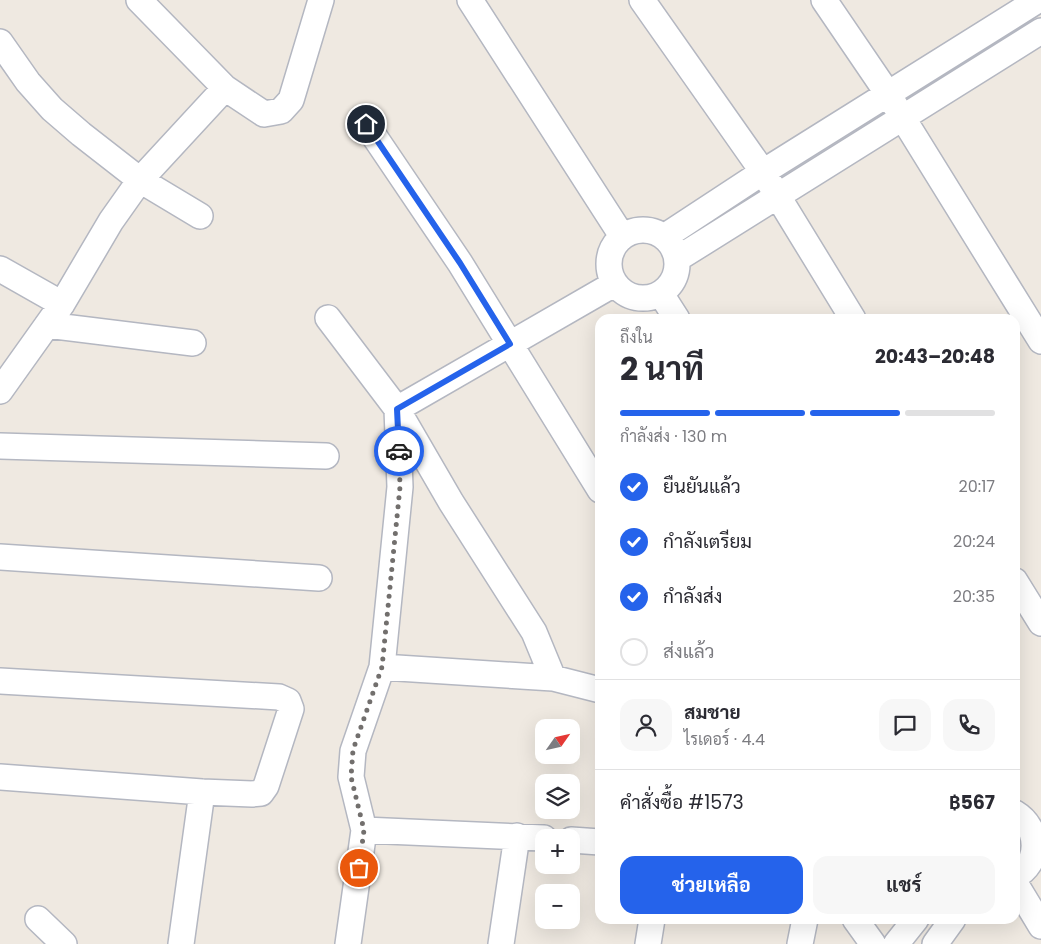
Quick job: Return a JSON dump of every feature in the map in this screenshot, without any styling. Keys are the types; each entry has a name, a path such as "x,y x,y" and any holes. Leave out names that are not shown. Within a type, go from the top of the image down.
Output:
{"street":[{"path":"139,0 225,88 264,114 281,111 291,100 320,1"},
{"path":"470,0 622,236"},
{"path":"642,0 763,172 851,314"},
{"path":"824,0 888,94 1041,341"},
{"path":"664,237 763,172 888,94 1012,7 1038,0"},
{"path":"677,259 903,118 1038,41 1012,7"},
{"path":"0,42 28,82 52,109 140,180 200,216"},
{"path":"0,390 62,304 111,221 140,180 225,88"},
{"path":"366,124 460,263 595,482"},
{"path":"636,230 651,230 664,237 671,245 677,259 677,273 671,285 661,294 649,299 636,299 623,293 614,284 609,272 609,258 613,245 622,236 636,230"},
{"path":"0,269 62,304"},
{"path":"397,409 614,284"},
{"path":"661,294 674,314"},
{"path":"328,318 397,409 451,502 534,632 553,678"},
{"path":"47,325 193,343"},
{"path":"348,944 364,830 351,777 353,750 382,667 400,487 397,409"},
{"path":"0,446 326,456"},
{"path":"0,557 319,578"},
{"path":"1020,589 1041,623"},
{"path":"382,667 553,678 595,689"},
{"path":"0,681 279,697 288,701 291,709 266,786 261,793 202,792 0,777"},
{"path":"181,944 202,792"},
{"path":"1020,873 1025,870 1034,856 1032,827"},
{"path":"364,830 535,837"},
{"path":"500,944 518,836"},
{"path":"580,841 595,842"},
{"path":"1020,891 1041,926"},
{"path":"38,919 64,944"},
{"path":"648,944 651,924"},
{"path":"800,944 804,924"},
{"path":"859,924 873,944"},
{"path":"896,944 912,924"},
{"path":"934,944 949,924"}],"way so far":[{"path":"359,868 364,830 351,777 353,750 382,667 400,487 399,451"}],"route":[{"path":"366,124 460,263 510,344 397,409 399,451"}]}
